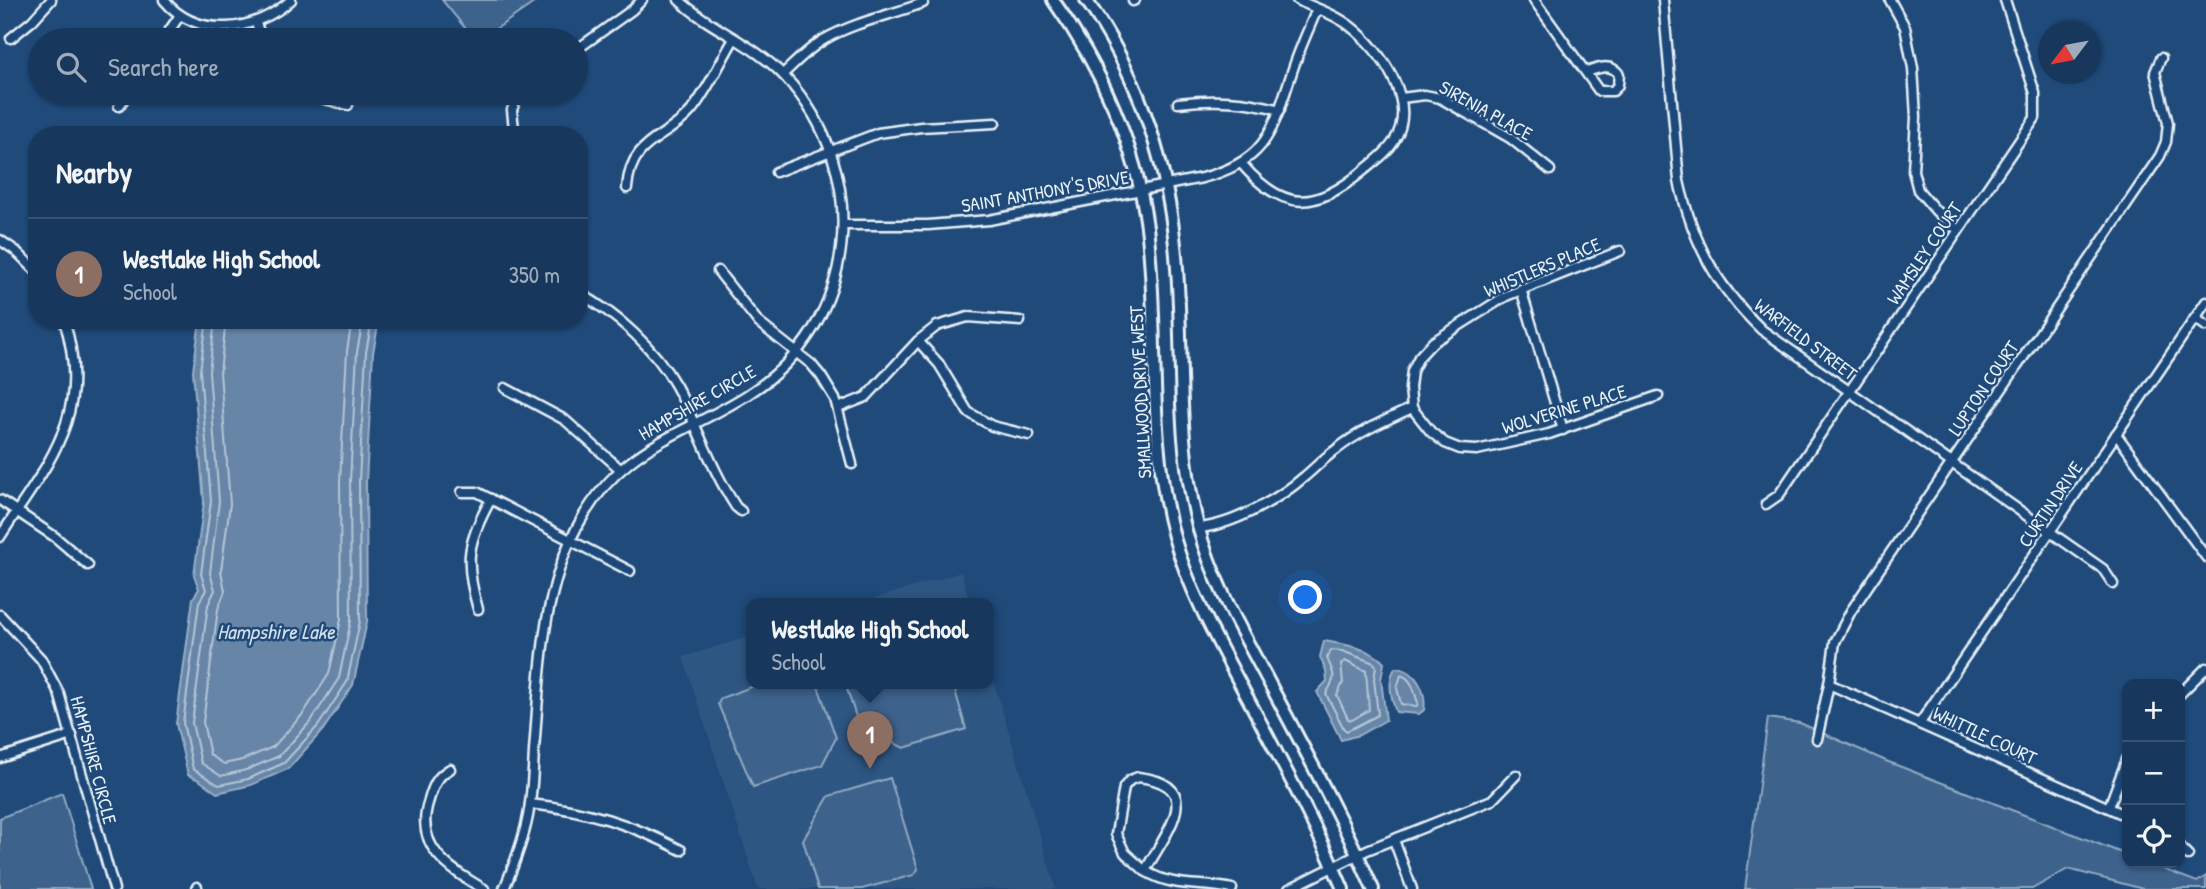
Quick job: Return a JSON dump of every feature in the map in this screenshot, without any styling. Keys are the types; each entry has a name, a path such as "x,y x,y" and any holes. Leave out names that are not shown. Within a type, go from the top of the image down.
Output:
{"street":[{"path":"11,38 32,21 51,0"},
{"path":"164,0 180,15 195,22 225,27 256,23 291,0"},
{"path":"588,41 642,0"},
{"name":"HAMPSHIRE CIRCLE","path":"504,889 522,843 530,804 550,602 560,565 571,540 594,502 620,469 654,444 756,389 797,353 817,321 830,292 844,225 840,183 831,149 814,114 783,74 758,53 707,23 679,0"},
{"name":"SMALLWOOD DRIVE WEST","path":"1053,0 1071,25 1103,83 1128,145 1140,191 1147,226 1156,437 1164,498 1184,568 1199,604 1334,866 1343,889"},
{"name":"SMALLWOOD DRIVE WEST","path":"1086,0 1116,48 1136,90 1150,125 1166,186 1174,236 1182,430 1189,487 1199,528 1227,604 1321,777 1373,889"},
{"path":"1297,0 1317,9 1339,19 1359,34 1388,70 1401,97 1400,125 1395,141 1337,192 1305,201 1278,195 1264,188 1241,163 1265,141 1280,110 1295,62 1317,9"},
{"path":"1534,0 1587,72"},
{"name":"WARFIELD STREET","path":"1663,0 1679,181 1693,233 1715,276 1743,312 1762,330 2103,569 2113,584"},
{"path":"1890,0 1905,27 1913,68 1916,117 1913,171 1918,190 1936,211 1958,230"},
{"name":"WAMSLEY COURT","path":"1766,504 1779,495 2035,118 2035,93 2005,0"},
{"path":"783,74 825,39 848,28 923,3"},
{"path":"171,28 180,15"},
{"path":"256,23 258,28"},
{"path":"627,188 630,169 636,157 656,136 690,112 734,39"},
{"name":"LUPTON COURT","path":"1817,739 1835,642 1851,611 2160,156 2166,142 2168,123 2155,72 2161,58"},
{"name":"SIRENIA PLACE","path":"1401,97 1425,94 1440,98 1510,138 1550,170"},
{"path":"1178,103 1210,99 1231,100 1280,110"},
{"path":"513,126 514,105"},
{"path":"776,172 878,133 995,123"},
{"name":"SAINT ANTHONY'S DRIVE","path":"844,225 928,225 989,220 1213,176 1241,163"},
{"path":"0,240 28,263"},
{"name":"WHISTLERS PLACE","path":"1412,408 1412,371 1425,349 1462,321 1521,289 1620,251"},
{"path":"718,271 759,323 821,376 838,408 852,464"},
{"path":"1521,289 1563,430"},
{"path":"588,299 619,320 650,351 676,386 718,477 741,511"},
{"name":"CURTIN DRIVE","path":"1920,723 2206,302"},
{"path":"838,408 866,397 932,328 958,319 976,317 1020,321"},
{"path":"2195,318 2206,326"},
{"path":"0,537 60,442 71,412 74,368 67,329"},
{"path":"918,341 939,364 968,412 992,426 1029,435"},
{"path":"505,388 565,420 620,469"},
{"name":"WOLVERINE PLACE","path":"1412,408 1431,432 1446,443 1460,449 1487,449 1563,430 1657,396"},
{"path":"1199,528 1223,523 1272,499 1297,483 1348,441 1412,408"},
{"path":"2116,435 2206,557"},
{"path":"462,492 477,492 631,571"},
{"path":"478,609 470,578 470,549 475,528 491,499"},
{"path":"0,500 54,537 88,565"},
{"name":"HAMPSHIRE CIRCLE","path":"0,615 29,645 51,675 59,693 114,889"},
{"path":"2185,689 2206,668"},
{"name":"WHITTLE COURT","path":"1829,684 2122,814"},
{"path":"0,758 72,735"},
{"path":"450,769 437,779 432,791 425,815 425,830 444,862 484,889"},
{"path":"2109,807 2122,772"},
{"path":"1289,889 1358,854 1492,800 1516,775"},
{"path":"1145,871 1178,805 1176,794 1170,786 1138,777 1130,780 1124,787 1116,834 1125,853 1145,871 1159,880 1178,885 1232,889"},
{"path":"530,804 573,809 601,816 681,850"},
{"path":"1394,839 1412,889"},
{"path":"2185,852 2188,855"}],"shaded area":[{"path":"442,0 538,0 497,28 465,28"},
{"path":"961,572 969,598 877,598"},
{"path":"746,638 746,689 994,689 994,683 1056,889 758,889 683,657"},
{"path":"746,689 819,689 836,738 822,765 753,787 718,704 721,698"},
{"path":"847,689 955,689 966,729 904,748 859,726"},
{"path":"1768,718 1800,723 1886,761 2122,853 2122,868 2160,868 2197,882 2206,876 2206,889 2143,889 2068,869 2032,889 1745,889"},
{"path":"890,778 918,869 914,875 862,889 818,889 803,840 829,796"},
{"path":"62,793 91,889 0,889 0,818"}],"water":[{"name":"Hampshire Lake","path":"199,329 377,329 373,353 366,482 367,622 353,685 323,730 288,769 251,785 217,793 188,775 176,724 193,598 199,589 194,575 204,502 193,371"},
{"path":"1324,641 1364,650 1384,663 1381,679 1386,720 1359,735 1341,740 1317,692 1327,681 1320,657"},
{"path":"1395,668 1409,672 1422,689 1424,710 1419,714 1396,712 1390,684"}],"place":[{"name":"Westlake High School","path":"870,769"}]}
